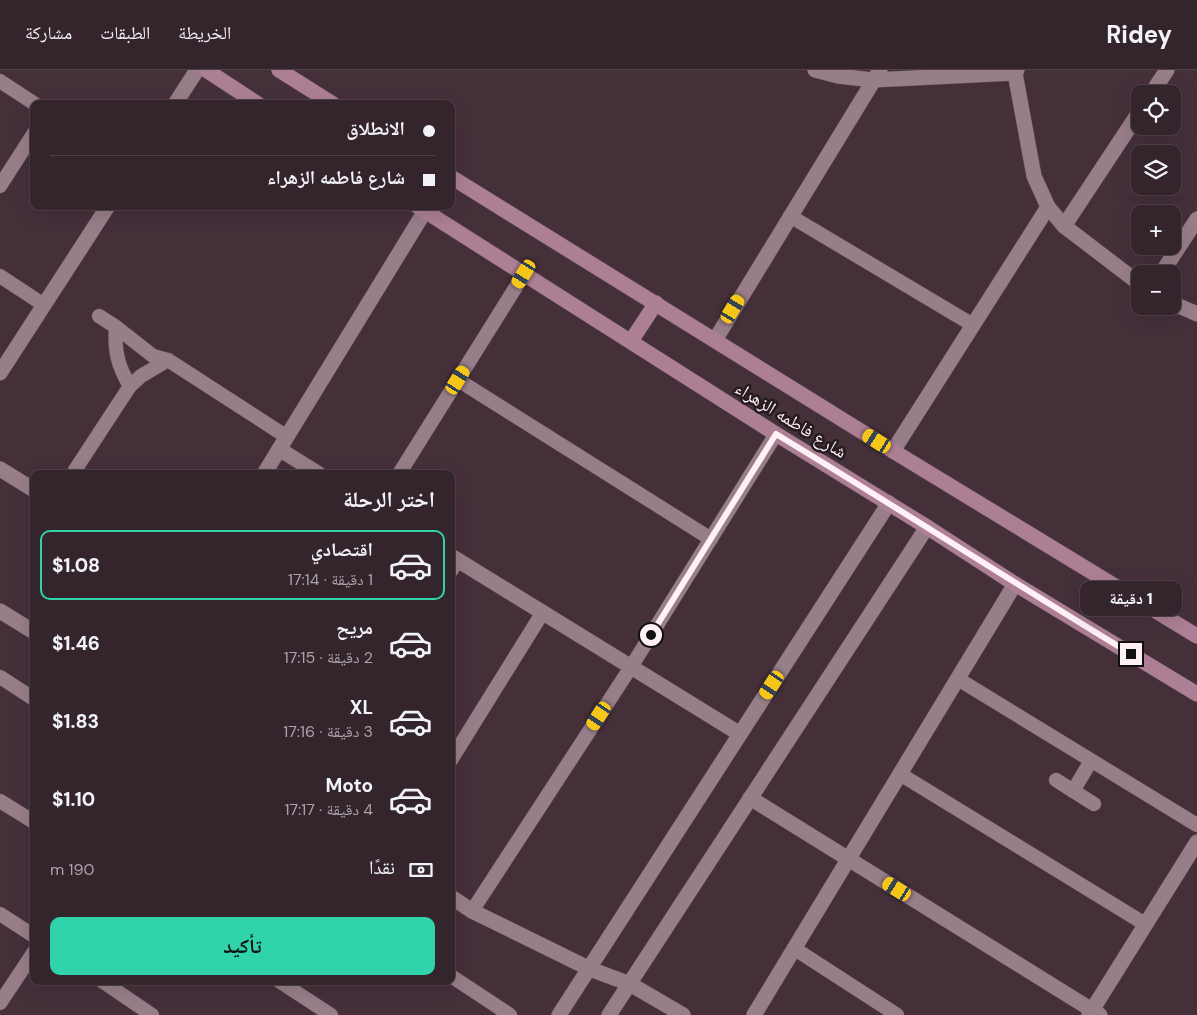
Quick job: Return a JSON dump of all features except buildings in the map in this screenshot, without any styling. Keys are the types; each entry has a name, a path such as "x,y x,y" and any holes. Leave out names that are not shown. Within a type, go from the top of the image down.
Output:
{"street":[{"path":"178,100 197,70"},
{"path":"206,70 252,100"},
{"path":"279,70 327,100"},
{"path":"815,70 838,76 1016,72 1034,176 1048,207 1064,226 1131,277"},
{"path":"1157,85 1167,70"},
{"path":"714,340 877,75"},
{"path":"1064,226 1131,125"},
{"name":"شارع فاطمه الزهراء","path":"455,179 893,451 1197,636"},
{"path":"893,451 1048,207"},
{"path":"0,374 105,210"},
{"path":"266,470 420,210"},
{"name":"شارع فاطمه الزهراء","path":"423,210 776,434 927,526 1015,584 1197,694"},
{"path":"1166,265 1197,219"},
{"path":"631,341 656,303"},
{"path":"1181,307 1197,314"},
{"path":"283,443 314,470"},
{"path":"0,469 30,488"},
{"path":"559,1015 889,503"},
{"path":"609,1015 927,526"},
{"path":"455,563 543,612 740,734"},
{"path":"754,1015 1015,584"},
{"path":"0,611 30,630"},
{"path":"750,798 1093,1013 1145,924 1197,842"},
{"path":"455,899 472,910 590,969 630,984 683,1015"}],"lane":[{"path":"0,81 30,101"},
{"path":"0,186 30,139"},
{"path":"790,216 973,326"},
{"path":"401,470 524,274"},
{"path":"0,276 44,305"},
{"path":"99,316 153,356 168,360 283,443"},
{"path":"116,327 116,358 130,386"},
{"path":"75,470 130,386 141,376 168,360"},
{"path":"458,380 711,539"},
{"path":"472,910 631,667 776,434"},
{"path":"455,754 543,612"},
{"path":"0,677 30,696"},
{"path":"958,679 1197,825"},
{"path":"1073,790 1091,761"},
{"path":"900,774 1145,924"},
{"path":"1056,780 1094,804"},
{"path":"0,801 30,820"},
{"path":"0,914 30,933"},
{"path":"795,949 896,1015"},
{"path":"0,1003 30,958"},
{"path":"455,979 510,1015"},
{"path":"108,985 152,1015"},
{"path":"285,985 331,1015"}],"route":[{"path":"651,635 776,434 927,526 1015,584 1131,654"}]}
